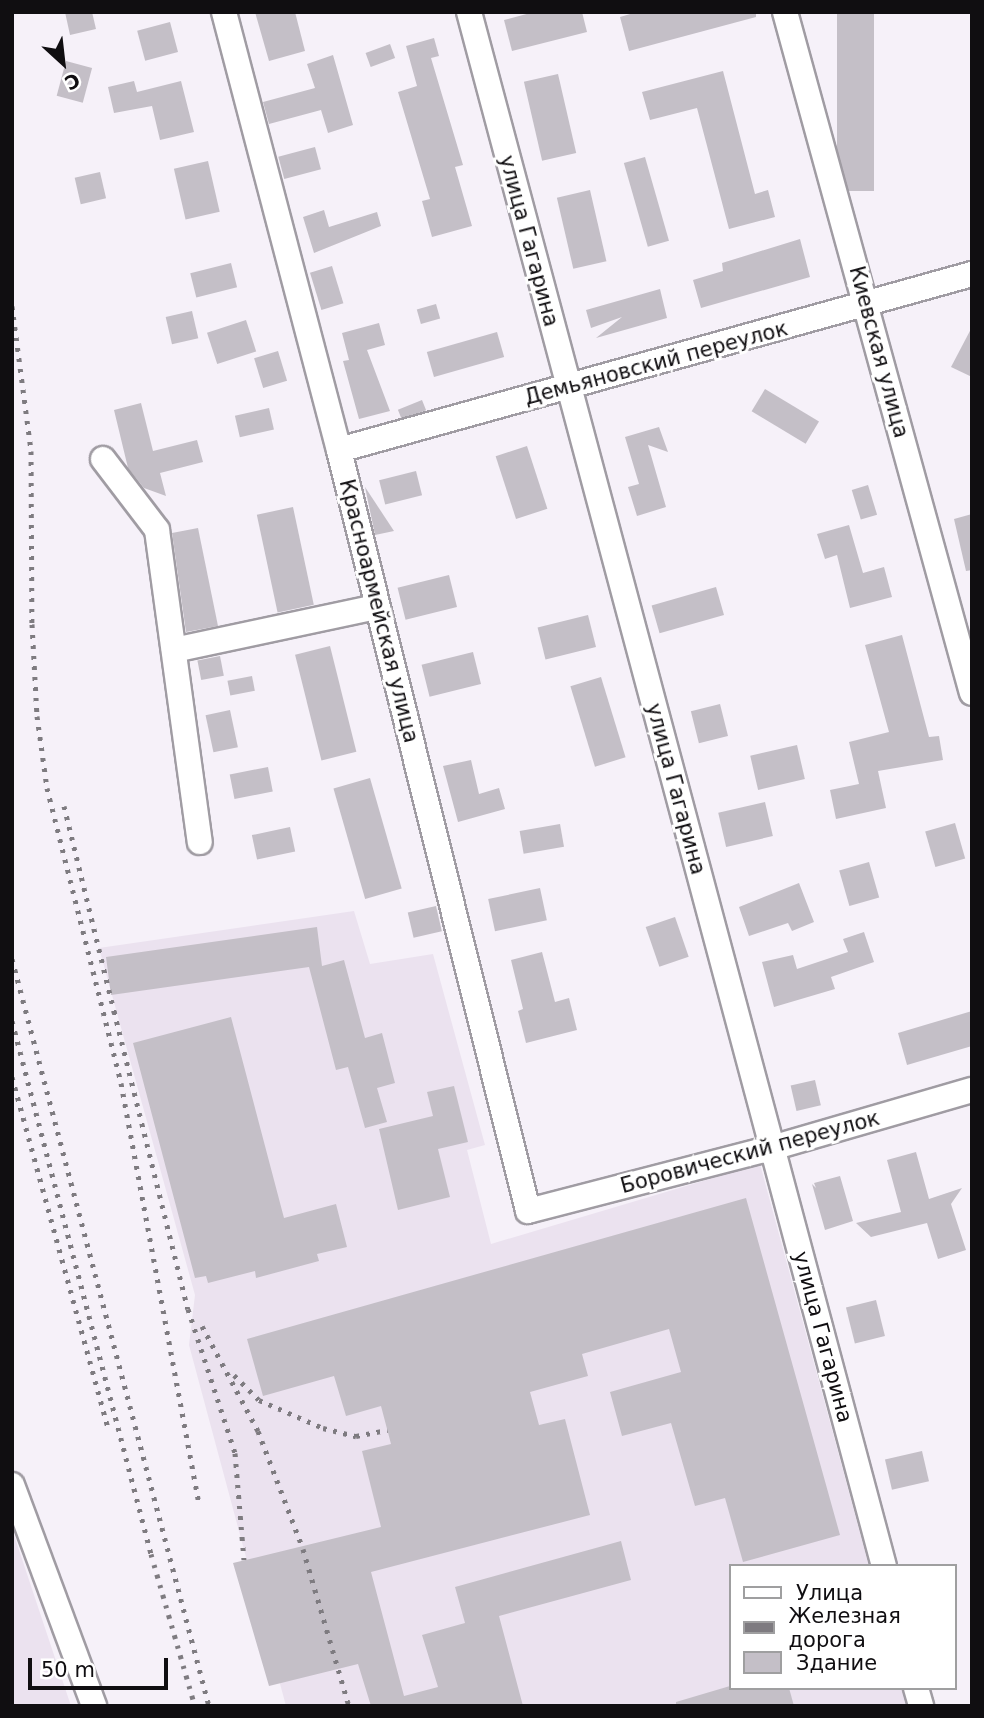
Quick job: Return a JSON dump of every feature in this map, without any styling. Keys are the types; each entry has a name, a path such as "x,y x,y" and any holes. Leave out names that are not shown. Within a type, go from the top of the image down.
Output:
{"street":[{"name":"Красноармейская улица","path":"224,12 339,450 528,1211"},
{"name":"улица Гагарина","path":"469,12 883,1564"},
{"name":"Киевская улица","path":"785,12 972,693"},
{"name":"Демьяновский переулок","path":"339,450 972,275"},
{"path":"103,459 157,530 200,842"},
{"path":"173,650 377,607"},
{"name":"Боровический переулок","path":"528,1211 772,1148 972,1090"},
{"path":"12,1485 94,1706"}],"shaded area":[{"path":"354,911 370,964 433,954 485,1145 467,1150 491,1244 760,1164 868,1564 729,1564 729,1690 903,1690 907,1706 286,1706 189,1345 195,1295 99,948"},
{"path":"12,1529 71,1706 12,1706"}],"building":[{"path":"65,12 92,12 96,29 70,35"},
{"path":"255,12 295,12 305,51 269,61"},
{"path":"534,12 582,12 587,32 512,51 504,20"},
{"path":"637,12 756,12 756,17 629,51 620,17"},
{"path":"837,12 874,12 874,191 837,191"},
{"path":"170,22 178,52 145,61 137,31"},
{"path":"434,38 439,56 431,58 463,165 455,167 472,226 432,237 422,201 430,199 398,92 417,86 406,46"},
{"path":"390,44 395,58 371,67 366,53"},
{"path":"333,55 353,125 328,133 321,110 269,124 263,102 315,88 307,64"},
{"path":"66,61 92,68 83,103 57,96"},
{"path":"723,71 755,194 768,190 775,217 729,229 697,108 650,120 642,92"},
{"path":"558,74 576,153 542,161 524,82"},
{"path":"134,81 137,92 181,81 194,132 160,140 152,106 114,113 108,87"},
{"path":"315,147 321,169 284,179 278,157"},
{"path":"645,157 669,241 648,247 624,163"},
{"path":"208,161 220,212 186,220 174,169"},
{"path":"100,172 106,198 81,204 75,178"},
{"path":"590,190 606,261 573,269 557,198"},
{"path":"324,210 329,227 377,212 381,226 314,253 303,217"},
{"path":"800,239 810,277 701,308 693,280 723,271 722,263"},
{"path":"231,263 237,287 196,297 190,273"},
{"path":"332,266 343,303 321,310 310,273"},
{"path":"660,289 667,318 596,338 622,317 591,328 586,310"},
{"path":"436,304 440,318 421,324 417,310"},
{"path":"192,311 198,338 172,344 166,317"},
{"path":"246,320 256,351 217,364 207,333"},
{"path":"379,323 385,345 367,350 390,411 359,419 343,361 349,360 342,333"},
{"path":"972,327 972,377 951,367"},
{"path":"497,332 504,357 434,377 427,352"},
{"path":"278,351 287,381 263,388 254,358"},
{"path":"765,389 819,421 806,444 752,411"},
{"path":"422,400 426,410 402,420 398,410"},
{"path":"141,403 153,451 197,440 203,462 160,473 166,496 144,488 128,468 114,410"},
{"path":"269,408 274,429 240,437 235,416"},
{"path":"659,427 668,452 648,445 666,507 637,516 628,487 639,484 625,437"},
{"path":"527,446 547,509 516,519 496,456"},
{"path":"416,471 422,495 385,504 379,480"},
{"path":"868,485 877,515 861,520 852,490"},
{"path":"365,487 394,531 375,535"},
{"path":"293,507 314,605 278,613 257,515"},
{"path":"972,514 972,570 966,571 954,519"},
{"path":"849,525 863,573 884,567 892,597 850,608 837,555 825,559 817,534"},
{"path":"198,528 218,626 186,632 172,533"},
{"path":"449,575 457,607 406,620 398,588"},
{"path":"716,587 724,615 660,633 652,605"},
{"path":"588,615 596,647 546,660 538,628"},
{"path":"902,635 929,737 939,736 943,760 878,771 886,808 836,819 830,790 859,784 849,742 889,732 865,645"},
{"path":"330,646 356,752 321,760 295,655"},
{"path":"473,652 481,684 430,697 422,665"},
{"path":"220,656 224,676 201,680 197,660"},
{"path":"252,676 255,691 230,695 227,681"},
{"path":"601,677 626,757 595,767 570,686"},
{"path":"720,704 728,736 699,743 691,711"},
{"path":"230,710 238,747 213,752 206,715"},
{"path":"797,745 805,779 758,790 750,756"},
{"path":"471,760 479,794 499,788 505,809 458,822 443,766"},
{"path":"268,767 273,792 234,799 230,774"},
{"path":"370,778 402,889 365,899 333,788"},
{"path":"765,802 773,836 726,847 718,813"},
{"path":"955,823 965,859 935,867 925,832"},
{"path":"560,824 564,847 524,854 520,831"},
{"path":"290,827 295,851 257,860 252,835"},
{"path":"869,862 879,898 849,906 839,871"},
{"path":"799,883 814,922 792,931 788,923 749,936 739,907"},
{"path":"540,888 547,920 495,931 488,899"},
{"path":"436,906 442,931 414,938 408,913"},
{"path":"675,917 689,957 659,967 646,927"},
{"path":"317,927 322,966 344,960 365,1038 382,1033 395,1083 377,1088 387,1122 365,1128 348,1067 336,1070 309,967 111,995 106,957"},
{"path":"864,932 874,962 831,977 835,989 774,1007 762,962 793,955 797,969 848,952 843,939"},
{"path":"542,952 555,1002 569,998 577,1030 526,1043 518,1011 523,1009 511,960"},
{"path":"972,1011 972,1046 907,1065 898,1033"},
{"path":"231,1017 284,1218 336,1204 347,1247 317,1254 319,1261 256,1278 255,1271 208,1283 206,1276 195,1278 133,1043"},
{"path":"815,1080 821,1105 796,1111 791,1086"},
{"path":"454,1086 468,1142 438,1149 450,1197 398,1210 379,1129 433,1116 427,1092"},
{"path":"916,1152 929,1199 962,1188 951,1204 966,1250 938,1259 927,1223 871,1237 856,1223 901,1212 887,1160"},
{"path":"840,1176 853,1221 825,1230 812,1184 816,1188 814,1183"},
{"path":"746,1198 840,1535 743,1562 725,1498 695,1506 671,1423 622,1436 610,1392 681,1372 669,1329 582,1354 588,1376 530,1392 539,1425 565,1419 590,1515 371,1572 404,1696 438,1687 422,1635 465,1623 455,1587 621,1541 631,1580 499,1616 523,1706 371,1706 358,1664 269,1686 233,1563 381,1527 362,1451 391,1444 381,1406 346,1416 334,1376 263,1396 247,1339"},
{"path":"876,1300 885,1336 855,1343 846,1307"},
{"path":"922,1451 929,1481 892,1490 885,1460"},
{"path":"729,1686 729,1690 790,1690 794,1706 676,1706 676,1702"}],"railway":[{"path":"12,306 31,451 32,624 37,716 47,788 121,1083 199,1502"},
{"path":"64,806 116,1019"},
{"path":"12,959 209,1706"},
{"path":"114,1011 188,1309 235,1453 244,1560"},
{"path":"12,1021 151,1554 195,1706"},
{"path":"12,1077 108,1428"},
{"path":"202,1326 258,1431 303,1549 349,1706"},
{"path":"234,1375 259,1400 323,1428 356,1436 387,1430"}]}
